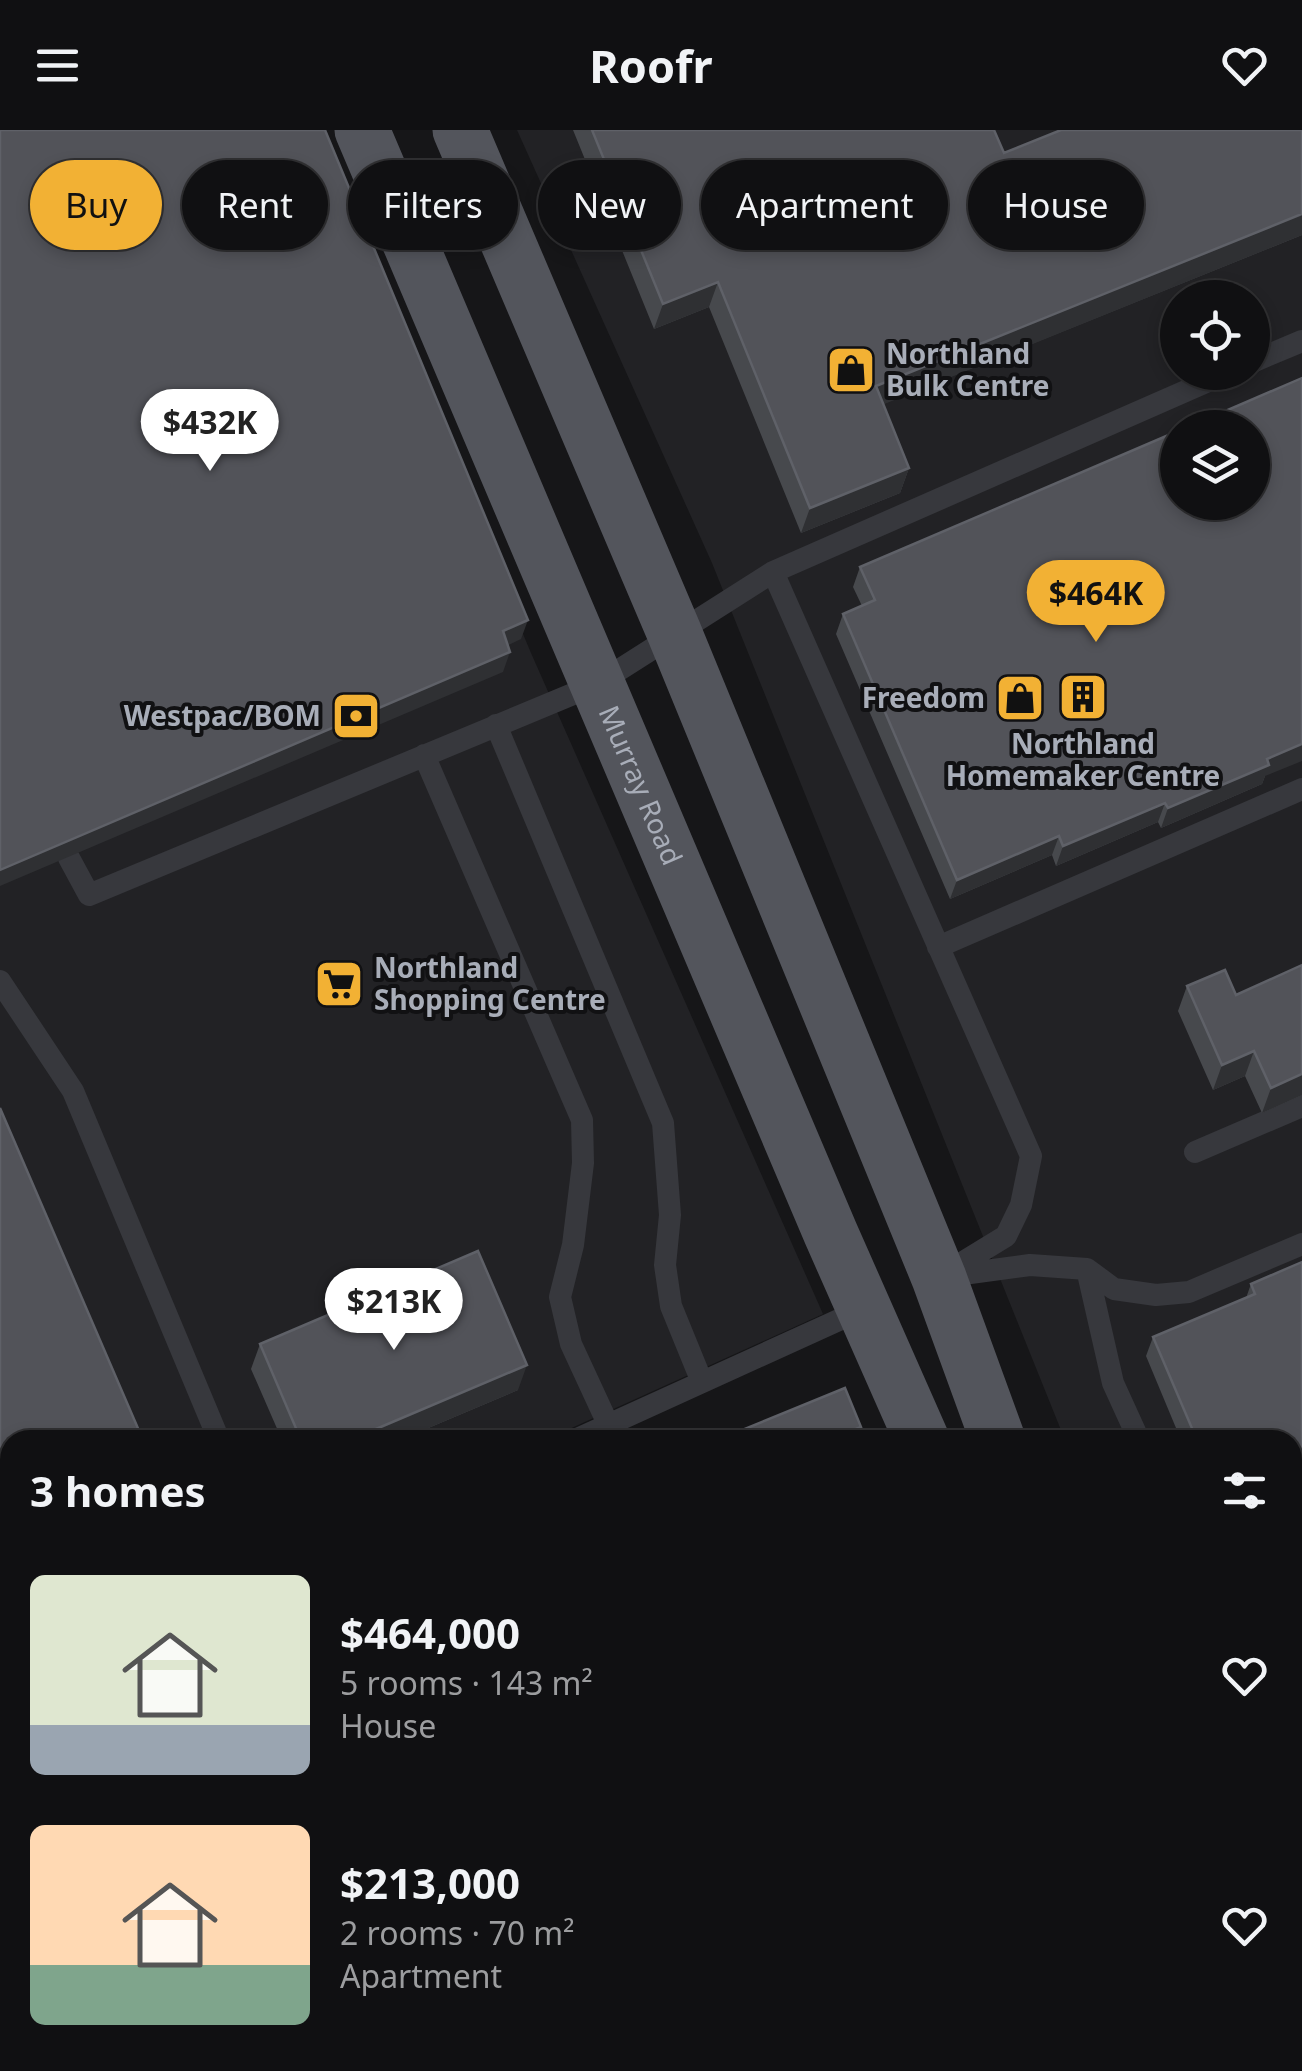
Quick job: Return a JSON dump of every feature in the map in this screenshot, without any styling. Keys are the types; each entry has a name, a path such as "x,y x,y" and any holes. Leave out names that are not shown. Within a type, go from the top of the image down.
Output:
{"main road":[{"name":"Murray Road","path":"362,130 917,1430"},
{"path":"460,130 674,632 939,1278 994,1430"},
{"path":"863,1309 939,1278"}],"lane":[{"path":"1270,354 1302,341"},
{"path":"69,858 88,895 597,684 773,572 1188,390"},
{"path":"773,572 1031,1156 1021,1205 1006,1236 939,1278"},
{"path":"496,726 663,1123 669,1179 665,1265 670,1300 702,1382"},
{"path":"424,755 582,1120 583,1162 575,1229 560,1297 571,1344 608,1424"},
{"path":"938,947 1302,789"},
{"path":"0,982 73,1091 215,1430"},
{"path":"1196,1152 1302,1106"},
{"path":"939,1278 1030,1265 1087,1269 1114,1289 1156,1295 1188,1292 1302,1244"},
{"path":"1087,1269 1113,1383 1134,1430"},
{"path":"596,1430 863,1309"}],"shaded area":[{"name":"Northland Shopping Centre","path":"0,130 311,130 324,160 182,160 182,250 328,250 328,170 348,218 348,250 361,250 531,653 823,1314 567,1430 0,1430"},
{"path":"517,130 1302,130 1302,1430 1061,1430 712,563 571,250 681,250 681,160 538,160 538,177"}],"building":[{"path":"0,130 325,130 348,186 348,250 375,250 528,620 503,631 510,652 0,870"},
{"path":"592,130 994,130 1004,153 1061,130 1302,130 1302,214 876,386 909,468 810,508 718,282 663,304 641,250 681,250 681,160 604,160"},
{"name":"Northland Homemaker Centre","path":"1302,378 1302,744 1267,759 1269,765 1168,808 1165,803 1063,846 1059,836 957,880 843,614 875,600 860,567 1160,439 1160,520 1270,520 1270,410 1228,410"},
{"path":"1302,965 1302,1074 1271,1088 1254,1051 1222,1065 1187,986 1225,970 1236,995"},
{"path":"0,1108 139,1430 0,1430"},
{"path":"478,1251 527,1365 376,1430 297,1430 260,1344"},
{"path":"1302,1262 1302,1430 1193,1430 1153,1337 1255,1294 1251,1284"},
{"path":"845,1388 861,1427 854,1430 742,1430"}],"place":[{"name":"Northland Bulk Centre","path":"851,370"},
{"name":"Northland Homemaker Centre","path":"1083,697"},
{"name":"Freedom","path":"1020,698"},
{"name":"Westpac/BOM","path":"356,716"},
{"name":"Northland Shopping Centre","path":"339,984"}]}
